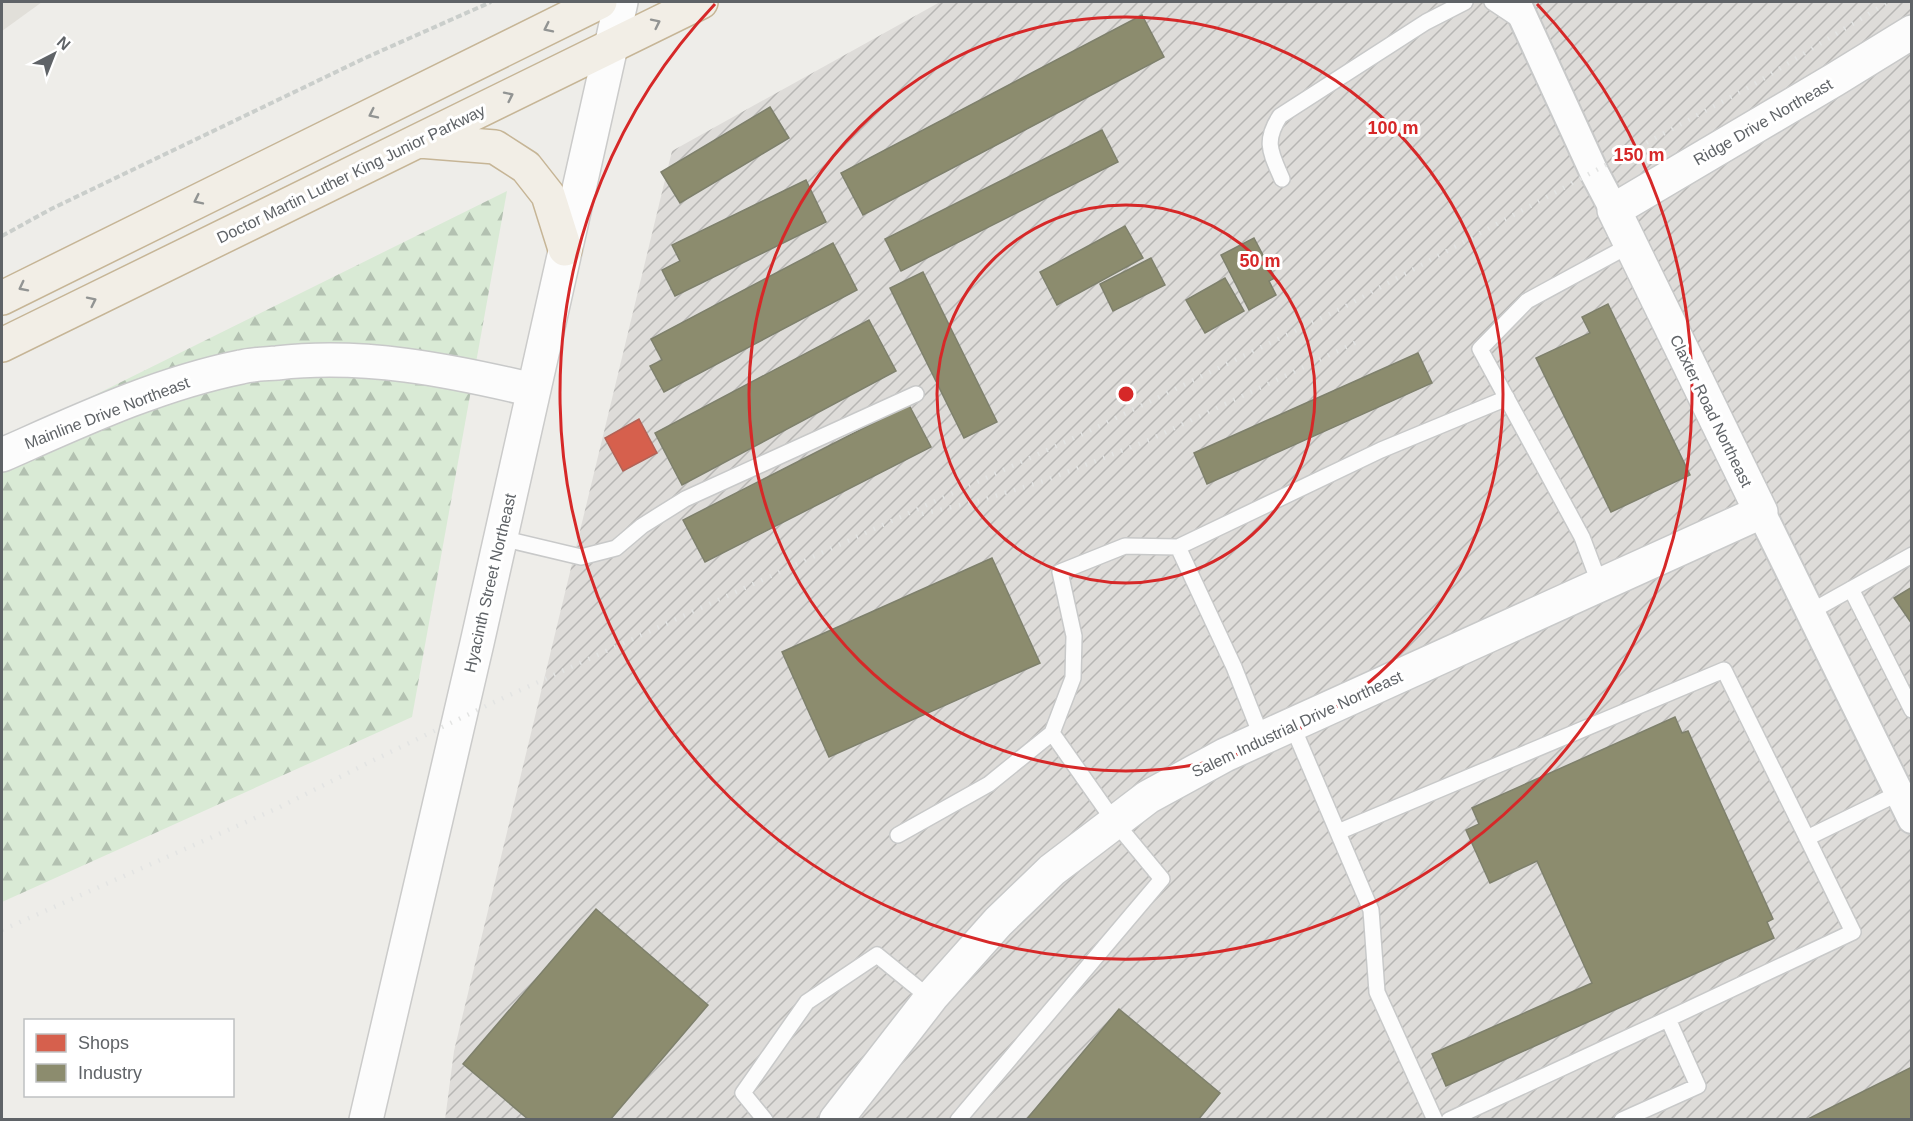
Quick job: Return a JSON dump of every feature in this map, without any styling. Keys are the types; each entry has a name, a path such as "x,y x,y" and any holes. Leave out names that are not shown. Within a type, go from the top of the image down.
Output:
{"highway":[{"path":"2,298 600,2"},
{"name":"Doctor Martin Luther King Junior Parkway","path":"2,345 701,2"},
{"path":"419,141 495,147 526,167 548,195 565,249"}],"street":[{"name":"Hyacinth Street Northeast","path":"366,1119 501,538 621,2"},
{"name":"Claxter Road Northeast","path":"1521,13 1594,172 1810,612 1905,789 1911,819"},
{"name":"Ridge Drive Northeast","path":"1614,210 1911,32"},
{"name":"Mainline Drive Northeast","path":"2,455 104,411 166,388 242,366 307,359 388,362 457,372 533,390"},
{"name":"Salem Industrial Drive Northeast","path":"836,1119 931,999 998,922 1052,870 1148,797 1225,755 1761,512"}],"lane":[{"path":"1282,179 1270,149 1271,129 1280,116 1426,22 1465,2"},
{"path":"1492,2 1521,13"},
{"path":"1600,585 1582,537 1480,349 1527,301 1630,245"},
{"path":"501,538 581,557 616,548 642,526 685,499 916,394"},
{"path":"898,836 989,784 1052,733 1073,678 1074,636 1060,572 1125,546 1178,548 1381,450 1507,398"},
{"path":"1178,548 1234,667 1262,738"},
{"path":"1810,612 1911,555"},
{"path":"1851,589 1911,711"},
{"path":"1338,832 1724,670 1853,932 1449,1119"},
{"path":"1292,724 1371,910 1377,992 1435,1119"},
{"path":"958,1119 1162,879 1114,821 1052,733"},
{"path":"1807,838 1905,789"},
{"path":"765,1119 743,1093 807,1002 877,955 931,999"},
{"path":"1622,1119 1698,1086 1668,1019"}],"path":[{"path":"2,236 51,209 366,58 490,2"}],"shaded area":[{"path":"2,2 42,2 2,31"},
{"path":"940,2 1911,2 1911,1119 445,1120 454,1051 672,151"}],"green space":[{"path":"507,191 412,717 2,902 2,441"}],"building: Shops":[{"path":"639,419 657,453 623,471 605,438"}],"building: Industry":[{"path":"1142,15 1164,57 863,215 841,173"},
{"path":"770,107 789,138 680,203 661,172"},
{"path":"1102,130 1118,162 901,271 885,239"},
{"path":"806,180 826,222 675,296 662,270 680,261 672,245"},
{"path":"1125,226 1143,258 1057,305 1040,272"},
{"path":"1254,238 1275,278 1269,281 1276,295 1249,310 1221,255"},
{"path":"833,243 857,290 664,392 650,366 662,360 651,339"},
{"path":"1151,258 1165,285 1113,311 1100,284"},
{"path":"923,272 997,422 964,438 890,288"},
{"path":"1225,278 1244,311 1205,333 1186,300"},
{"path":"1608,304 1690,475 1611,512 1536,358 1590,333 1582,317"},
{"path":"869,320 896,371 682,485 655,433"},
{"path":"1418,353 1432,383 1207,484 1194,453"},
{"path":"909,405 931,447 705,562 683,520"},
{"path":"992,558 1040,663 829,757 782,652"},
{"path":"1912,587 1912,624 1894,598"},
{"path":"1675,717 1682,733 1688,731 1773,919 1767,922 1774,938 1446,1086 1432,1054 1592,983 1537,861 1490,883 1466,830 1479,824 1472,808"},
{"path":"596,909 708,1005 610,1120 529,1120 463,1064"},
{"path":"1119,1009 1220,1093 1198,1120 1026,1120"},
{"path":"1912,1067 1912,1120 1806,1120"}],"railway":[{"path":"2,930 280,807 490,704 1089,431 1344,307 1753,85 1888,2"},
{"path":"922,514 982,500 1044,481 1149,440 1357,342"}]}
